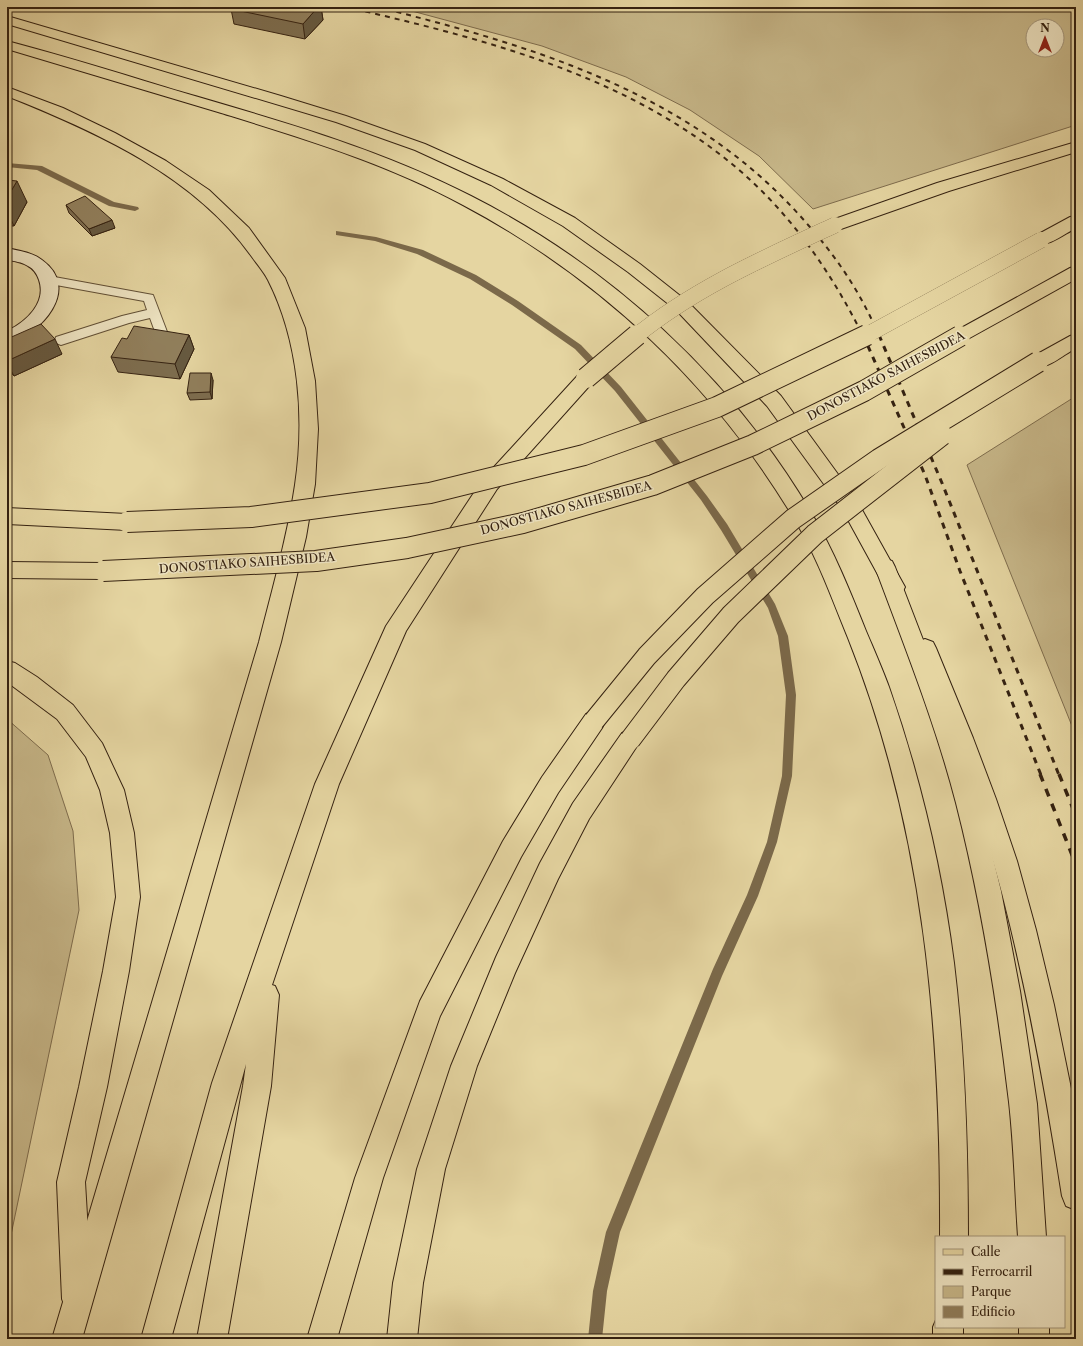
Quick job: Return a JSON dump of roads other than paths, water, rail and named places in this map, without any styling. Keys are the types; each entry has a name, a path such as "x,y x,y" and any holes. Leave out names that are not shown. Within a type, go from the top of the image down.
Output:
{"main road":[{"path":"7,20 341,119 420,147 497,182 569,222 634,268 682,306 774,401 849,504 885,567 920,637 953,714 984,798 1014,892 1040,995 1062,1109 1076,1196"},
{"path":"7,45 321,139 400,169 469,200 535,239 602,285 650,326 695,372 734,417 772,469 805,520 834,578 879,688 905,772 927,869 945,987 953,1104 954,1236"},
{"path":"7,91 58,111 110,136 160,164 203,194 243,232 276,278 296,328 306,381 309,430 305,484 294,545 270,642 67,1339"},
{"path":"156,1339 226,1084 327,784 397,626 490,484 586,378 657,319 740,269 835,226 943,187 1076,147"},
{"path":"7,516 127,522 251,517 430,493 584,455 717,407 874,332 1076,221"},
{"path":"7,254 21,256 34,262 43,269 49,280 51,293 44,310 32,323 7,338"},
{"name":"DONOSTIAKO SAIHESBIDEA","path":"7,570 103,571 316,561 407,548 523,523 653,485 753,445 864,390 1076,272"},
{"path":"322,1339 369,1178 429,1010 512,848 550,785 594,721 647,656 705,596 793,519 879,459 1076,340"},
{"path":"402,1339 408,1283 431,1169 464,1066 505,966 549,871 581,811 630,740 676,679 731,615 815,534 1038,362"},
{"path":"885,567 941,715 967,801 989,891 1007,991 1023,1104 1032,1236"},
{"path":"7,670 29,684 65,712 94,750 112,790 122,834 128,897 116,971 95,1079 71,1182 78,1299"},
{"path":"212,1339 257,1086 269,960"},
{"path":"948,1328 948,1339"},
{"path":"1034,1328 1034,1339"}],"lane":[{"path":"49,280 149,298 163,336"},
{"path":"60,340 127,319 155,313"}],"waterway":[{"path":"7,165 39,168 112,204 135,209"},
{"path":"339,233 376,239 420,252 473,277 515,303 578,347 618,389 704,498 724,527 772,607 783,636 791,695 787,776 772,842 752,896 717,973 613,1232 600,1291 595,1339"}],"railway":[{"path":"346,7 448,32 549,63 598,83 645,106 690,133 732,164 772,201 790,221 837,288 863,336"},
{"path":"377,7 497,40 555,59 611,82 666,110 717,142 765,181 820,239 830,251 857,292 879,336"},
{"path":"863,335 925,475 960,571 1041,775"},
{"path":"879,335 942,483 1059,775"},
{"path":"1040,774 1076,865"},
{"path":"1059,774 1076,816"}]}
